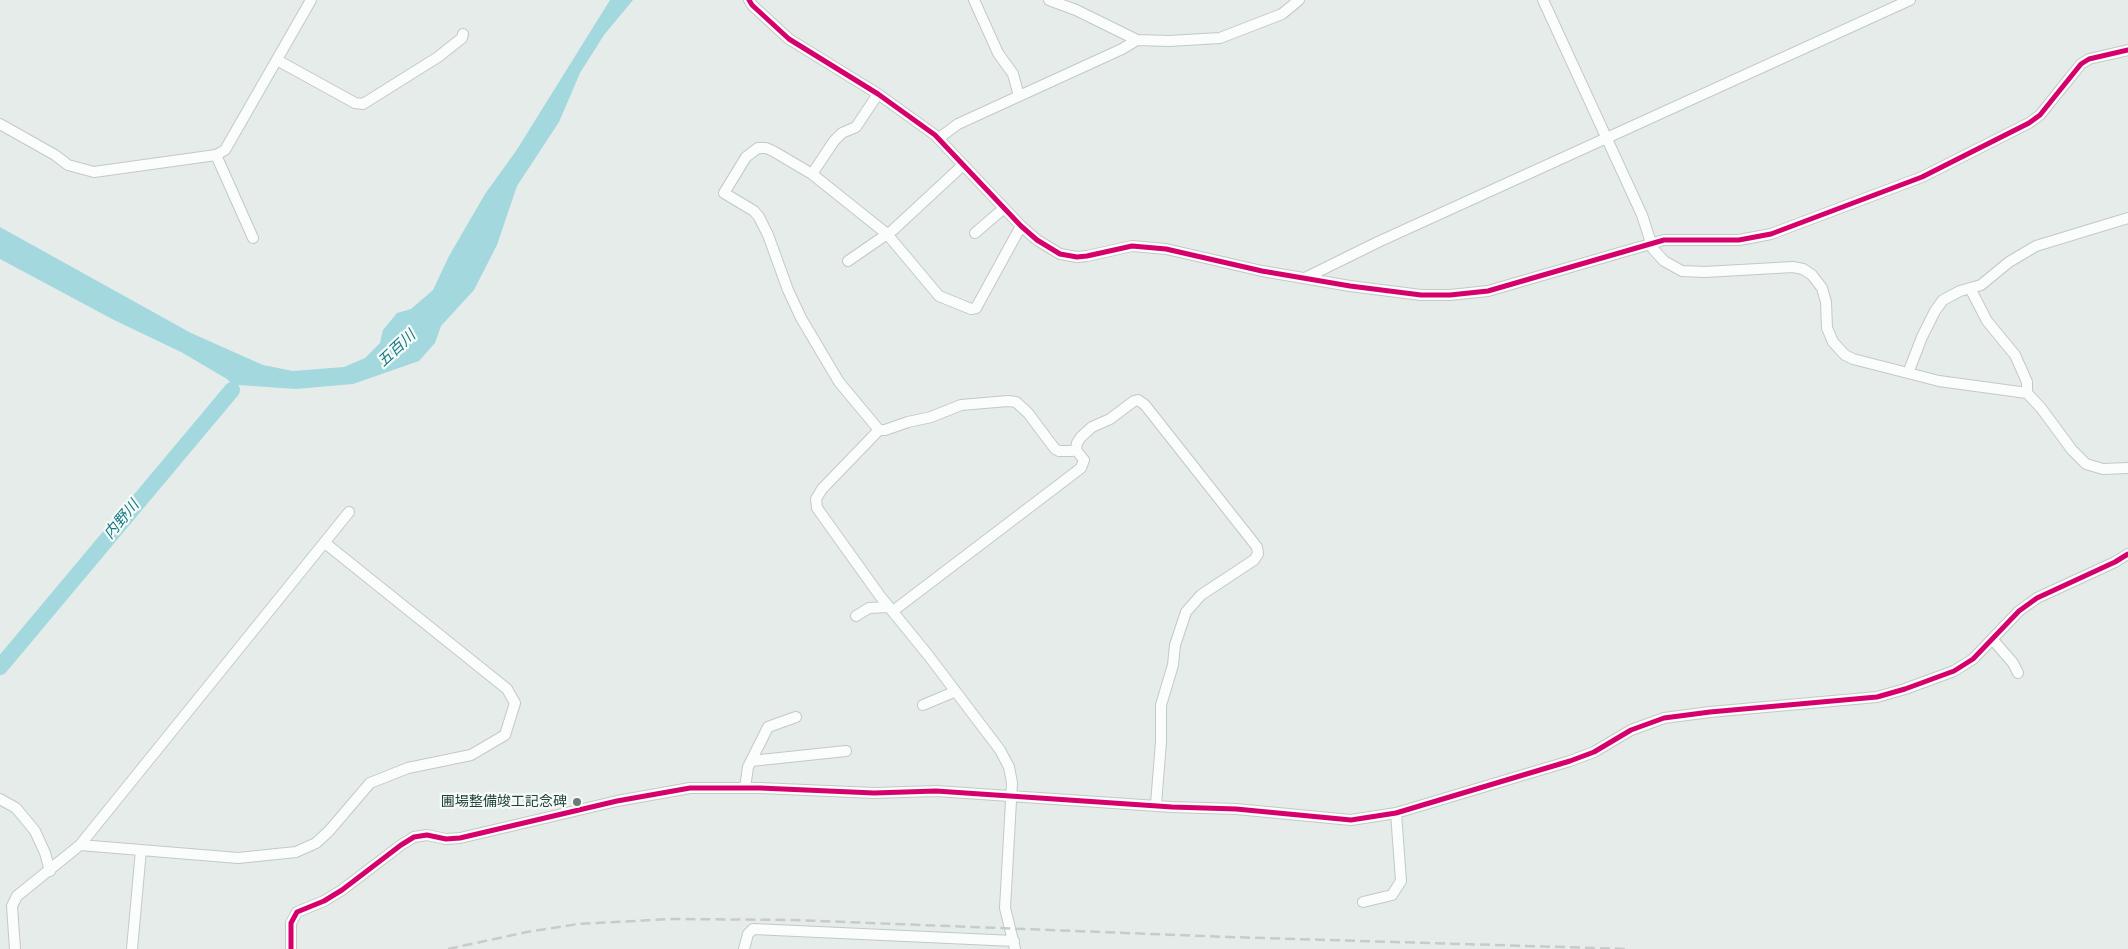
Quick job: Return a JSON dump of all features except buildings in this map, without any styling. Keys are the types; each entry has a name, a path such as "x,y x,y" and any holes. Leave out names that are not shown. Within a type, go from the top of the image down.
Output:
{"street":[{"path":"0,124 55,155 68,165 94,172 216,154 225,150 311,0"},
{"path":"749,0 789,39 878,94 939,138 962,166 1003,208 1021,226 1050,249 1069,256 1087,256 1132,246 1166,249 1305,278 1407,294 1457,295 1505,286 1651,243 1672,239 1753,238 1771,234 1922,177 2028,123 2040,115 2074,70 2086,60 2128,50"},
{"path":"974,0 998,52 1012,74 1019,96"},
{"path":"1050,0 1137,40 1199,41 1220,38 1282,14 1300,0"},
{"path":"1543,0 1642,215 1656,254 1682,271 1705,272 1793,267 1803,269 1812,275 1822,288 1826,302 1827,328 1839,350 1853,359 1939,381 2027,393 2042,408 2072,450 2086,464 2103,469 2128,468"},
{"path":"1305,278 1378,242 1910,0"},
{"path":"278,60 355,103 362,104 405,80 462,38 463,34"},
{"path":"939,138 958,124 1122,49 1137,40"},
{"path":"812,174 834,141 842,133 856,127 878,94"},
{"path":"879,430 839,382 801,318 788,290 762,222 754,211 724,193 746,157 758,148 766,148 812,174 887,234 939,296 974,309 1021,226"},
{"path":"216,154 253,238"},
{"path":"848,261 887,234 962,166"},
{"path":"974,233 1003,208"},
{"path":"1908,373 1922,337 1937,307 1949,296 1981,285 2014,258 2036,246 2128,218"},
{"path":"1970,288 1982,314 2016,355 2027,382 2027,393"},
{"path":"744,949 748,934 752,929 1014,945 1005,908 1011,797 1011,775 1006,761 928,655 891,609 816,504 822,489 879,430 931,417 961,405 1008,401 1019,405 1028,413 1055,448 1064,451 1076,450"},
{"path":"856,616 869,608 891,609 1081,468 1084,460 1076,450 1077,443 1081,437 1092,427 1110,419 1134,401 1142,401 1258,551 1258,557 1201,595 1186,612 1175,644 1173,664 1161,705 1161,742 1156,804"},
{"path":"15,949 12,916 14,900 80,845 349,512"},
{"path":"80,845 238,858 296,852 316,843 329,831 370,783 408,768 471,755 494,742 507,731 515,703 507,690 325,543"},
{"path":"291,949 291,923 297,912 324,901 342,890 376,866 400,845 414,838 427,835 446,839 460,838 651,794 690,788 874,793 936,791 1011,797 1156,804 1172,807 1254,810 1352,820 1396,813 1570,761 1594,752 1631,730 1664,718 1876,697 1905,690 1967,663 1993,640 2019,611 2037,598 2115,562 2128,554"},
{"path":"1993,640 2013,663 2018,673"},
{"path":"923,705 954,692"},
{"path":"745,788 748,767 768,727 796,717"},
{"path":"751,761 846,751"},
{"path":"0,799 16,808 35,831 42,845 50,871"},
{"path":"1363,902 1392,895 1401,881 1396,813"},
{"path":"132,949 141,850"}],"water":[{"name":"五百川","path":"610,0 633,0 604,35 580,73 559,122 517,186 497,245 474,290 441,326 435,343 419,361 353,384 296,389 238,385 219,407 217,405 232,384 227,379 181,352 114,320 0,259 0,227 191,333 263,365 293,371 344,367 365,358 380,343 383,330 397,313 411,309 433,290 449,256 485,194 516,151"}],"waterway":[{"name":"内野川","path":"0,667 232,390"}],"railway":[{"path":"448,949 527,932 578,924 671,919 794,920 1229,937 1628,949"}],"cycle path":[{"path":"749,0 789,39 878,94 935,135 1021,226 1037,240 1060,254 1077,257 1087,256 1132,246 1166,249 1262,271 1350,286 1421,295 1450,295 1488,291 1664,240 1739,240 1771,234 1922,177 2029,123 2040,115 2081,64 2089,59 2128,50"},
{"path":"291,949 291,923 297,912 324,901 342,890 414,837 427,835 446,839 460,838 617,801 690,788 760,788 874,793 936,791 1172,807 1236,809 1351,820 1396,813 1570,761 1594,752 1631,730 1664,718 1877,697 1905,689 1954,671 1973,659 2019,611 2037,598 2115,562 2128,554"}],"place":[{"name":"圃場整備竣工記念碑","path":"577,802"}]}
